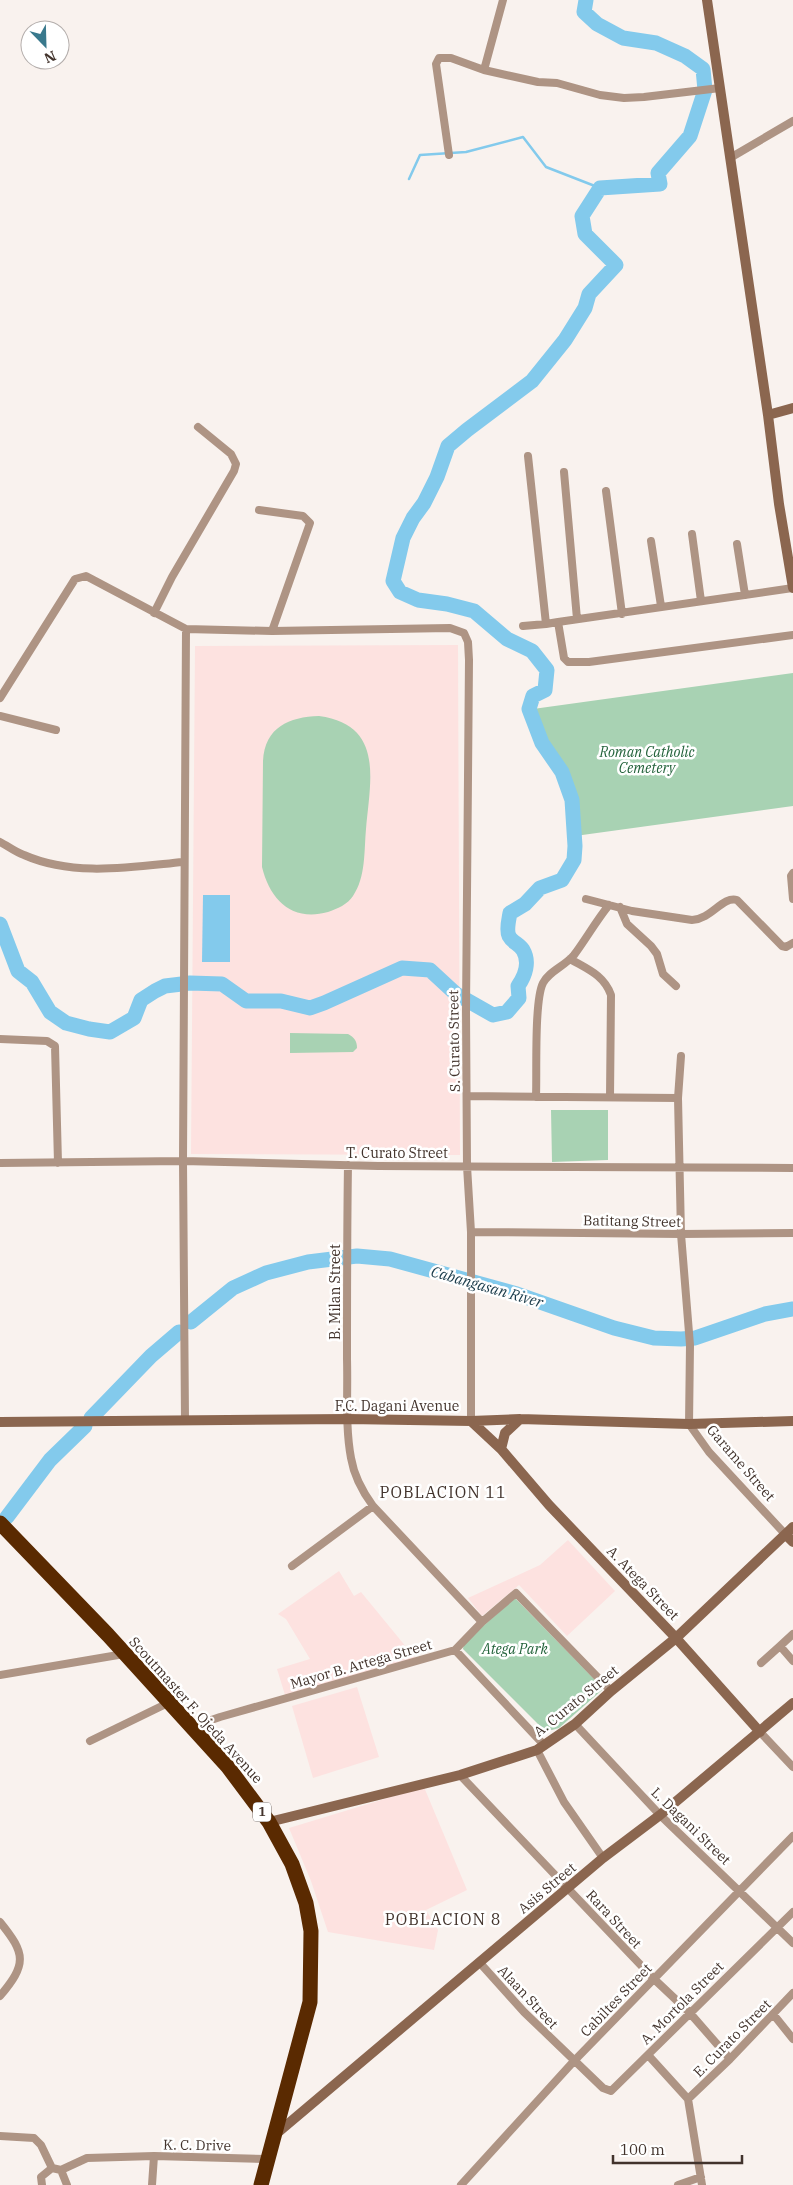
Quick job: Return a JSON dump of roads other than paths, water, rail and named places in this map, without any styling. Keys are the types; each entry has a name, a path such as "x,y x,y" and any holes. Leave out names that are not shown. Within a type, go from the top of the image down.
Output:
{"highway":[{"name":"Scoutmaster F. Ojeda Avenue","path":"0,1523 228,1767 269,1822 292,1864 306,1903 311,1931 310,2002 261,2185"}],"main road":[{"path":"707,0 717,88 730,158 768,415 779,504 790,550 793,588"},
{"path":"768,415 793,408"},
{"name":"F.C. Dagani Avenue","path":"0,1422 348,1419 471,1421 520,1419 689,1424 793,1421"},
{"path":"501,1449 505,1433 520,1419"},
{"name":"A. Atega Street","path":"471,1421 501,1449 548,1505 676,1638 760,1732"},
{"name":"A. Curato Street","path":"269,1822 460,1775 541,1748 576,1724 611,1691 676,1638 791,1535"},
{"name":"Asis Street","path":"275,2135 603,1858 660,1815 793,1703"}],"street":[{"path":"484,70 504,0"},
{"path":"449,151 436,60 439,58 451,58 484,70 538,82 557,83 600,95 624,98 717,88"},
{"path":"730,158 793,121"},
{"path":"154,613 172,577 234,471 236,464 231,454 198,427"},
{"path":"528,456 546,624"},
{"path":"564,472 577,619"},
{"path":"606,492 622,614"},
{"path":"0,698 75,579 86,576 186,629 272,631 310,523 303,516 259,510"},
{"path":"692,534 701,601"},
{"path":"651,541 661,606"},
{"path":"737,544 745,595"},
{"path":"523,626 622,614 661,606 793,588"},
{"path":"558,622 564,658 568,662 589,662 793,635"},
{"name":"S. Curato Street","path":"272,631 450,628 464,633 468,642 470,660 466,1010 467,1166 471,1232 471,1421"},
{"path":"185,1420 183,1161 186,629"},
{"path":"0,716 56,730"},
{"path":"0,842 24,855 62,866 87,869 184,862"},
{"path":"793,873 791,876 793,899"},
{"path":"586,899 609,905 698,920 708,916 726,901 733,899 737,900 782,946 786,948 793,943"},
{"path":"536,1097 538,1003 542,985 547,977 570,959 609,905"},
{"path":"620,907 628,924 657,954 663,974 676,986"},
{"path":"570,959 601,978 606,984 610,995 610,1097"},
{"path":"0,1039 47,1041 55,1046 58,1163"},
{"path":"681,1056 678,1098 681,1234 690,1345 689,1424"},
{"path":"468,1096 678,1098"},
{"name":"T. Curato Street","path":"0,1164 183,1161 348,1165 793,1168"},
{"name":"B. Milan Street","path":"348,1165 348,1419 350,1458 362,1492 373,1506 482,1622"},
{"name":"Batitang Street","path":"471,1232 793,1233"},
{"name":"Garame Street","path":"689,1424 709,1452 791,1535"},
{"path":"292,1566 373,1506"},
{"name":"Mayor B. Artega Street","path":"191,1727 455,1650 513,1594 519,1594 611,1691"},
{"path":"761,1663 793,1634"},
{"path":"780,1646 793,1660"},
{"path":"455,1650 541,1748 564,1802 603,1858"},
{"path":"0,1675 124,1654"},
{"path":"90,1741 168,1703"},
{"name":"L. Dagani Street","path":"576,1724 660,1815 793,1943"},
{"name":"A. Atega Street","path":"760,1732 793,1767"},
{"name":"Rara Street","path":"460,1775 654,1980 689,2012 730,2059"},
{"name":"Cabiltes Street","path":"461,2185 574,2061 793,1836"},
{"path":"787,1842 793,1849"},
{"name":"A. Mortola Street","path":"603,2088 611,2091 614,2089 689,2012 793,1912"},
{"path":"0,1922 18,1948 21,1962 18,1972 0,1996"},
{"name":"Alaan Street","path":"480,1963 524,2012 603,2088"},
{"name":"E. Curato Street","path":"688,2099 730,2059 793,1993"},
{"path":"773,2014 793,2039"},
{"path":"648,2055 688,2099 702,2181 678,2185"},
{"path":"0,2136 34,2138 42,2145 67,2185"},
{"path":"42,2185 41,2177 56,2169 87,2158 154,2156"},
{"name":"K. C. Drive","path":"152,2185 154,2156 267,2159"}],"water":[{"path":"203,895 230,895 230,962 202,962"}],"waterway":[{"path":"0,924 18,971 32,982 50,1012 66,1023 110,1032 134,1018 141,1000 155,991 165,986 190,983 222,984 246,1001 281,1001 310,1008 402,968 430,970 456,994 493,1015 507,1012 519,998 518,986 525,973 526,959 523,950 508,934 510,913 525,904 540,888 562,880 574,860 572,800 562,772 542,743 529,709 533,696 545,690 547,670 532,651 507,639 474,611 447,604 418,600 400,592 393,581 403,538 437,477 448,446 532,381 565,340 585,308 589,294 616,265 585,234 582,216 600,188 660,184 658,173 690,136 705,90 703,69 685,56 656,43 623,38 597,24 584,12 586,0"},
{"path":"409,179 420,155 466,152 523,137 546,167 600,188"},
{"name":"Cabangasan River","path":"191,1322 233,1288 266,1273 308,1262 357,1256 390,1259 517,1294 614,1328 654,1338 695,1338 765,1314 793,1309"},
{"name":"Cabangasan River","path":"91,1418 151,1356 179,1332"},
{"name":"Cabangasan River","path":"7,1517 50,1460 85,1426"}],"district":[{"name":"POBLACION 11","path":"443,1492"},
{"name":"POBLACION 8","path":"443,1919"}],"park label":[{"name":"Roman Catholic Cemetery","path":"647,760"},
{"name":"Atega Park","path":"515,1649"}]}
